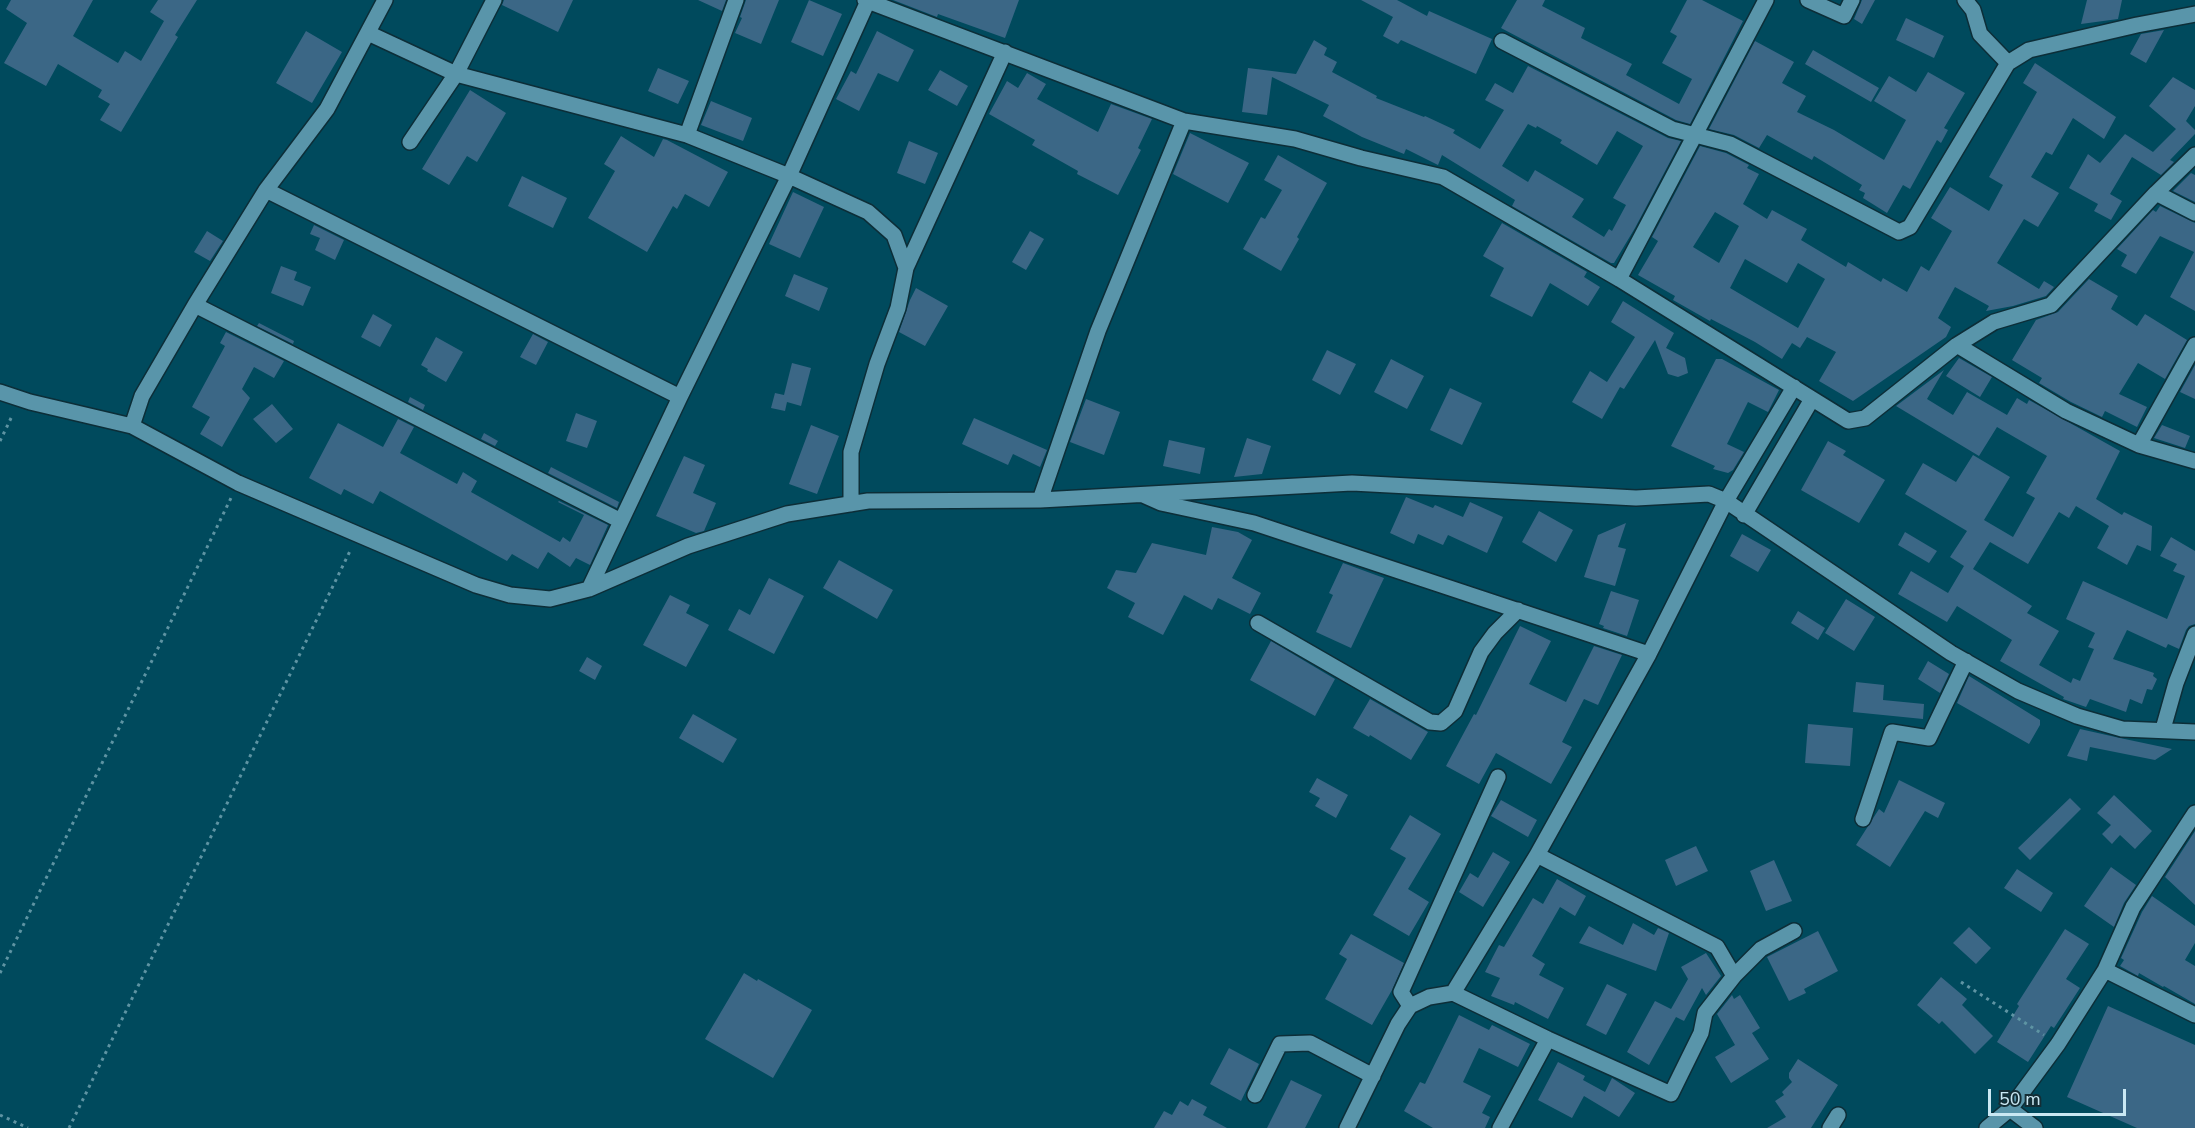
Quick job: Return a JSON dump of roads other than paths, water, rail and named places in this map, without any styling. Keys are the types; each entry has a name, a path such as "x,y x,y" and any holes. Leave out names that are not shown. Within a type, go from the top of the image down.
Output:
{"street":[{"path":"132,426 142,396 195,305 266,190 327,109 385,0"},
{"path":"410,142 456,74 494,0"},
{"path":"687,135 736,0"},
{"path":"1619,279 1766,0"},
{"path":"1808,0 1844,16 1852,0"},
{"path":"1965,0 1973,10 1980,34 2008,63"},
{"path":"589,589 789,176 867,1 1184,121 1295,139 1361,158 1443,177 1619,279 1848,421 1865,418 1957,345 1994,322 2051,305 2156,193 2195,155"},
{"path":"1502,41 1672,129 1730,144 1899,232 1910,227 2008,63 2029,50 2195,14"},
{"path":"368,33 456,74 687,135 789,176 868,212 894,235 906,268"},
{"path":"851,504 850,452 877,364 898,308 906,268 1005,52"},
{"path":"1040,500 1098,331 1184,121"},
{"path":"266,190 680,397"},
{"path":"2156,193 2195,213"},
{"path":"195,305 621,521"},
{"path":"1957,345 2066,411 2139,445 2195,462"},
{"path":"2139,445 2195,345"},
{"path":"1453,993 1537,855 1649,654 1726,501 1794,387"},
{"path":"0,392 132,426 238,483 476,585 510,595 550,598 589,589 688,546 787,514 868,501 1040,500 1352,483 1636,498 1709,494 1726,501 1966,661 2018,691 2077,716 2122,729 2195,732"},
{"path":"1744,515 1812,399"},
{"path":"1140,494 1161,503 1254,523 1649,654"},
{"path":"1258,622 1430,722 1441,723 1455,711 1481,652 1495,633 1518,610"},
{"path":"2163,729 2176,683 2195,634"},
{"path":"1863,819 1892,732 1929,738 1966,661"},
{"path":"1410,1006 1401,992 1498,777"},
{"path":"1988,1128 2010,1109 2058,1044 2105,970 2133,907 2195,813"},
{"path":"1537,855 1717,947 1734,976"},
{"path":"1347,1128 1398,1024 1410,1006 1429,998 1453,993 1548,1039 1671,1094 1701,1033 1706,1013 1734,976 1761,949 1794,931"},
{"path":"2105,970 2195,1014"},
{"path":"1500,1128 1548,1039"},
{"path":"1255,1095 1280,1044 1310,1043 1373,1076"},
{"path":"2010,1109 2035,1128"}]}
